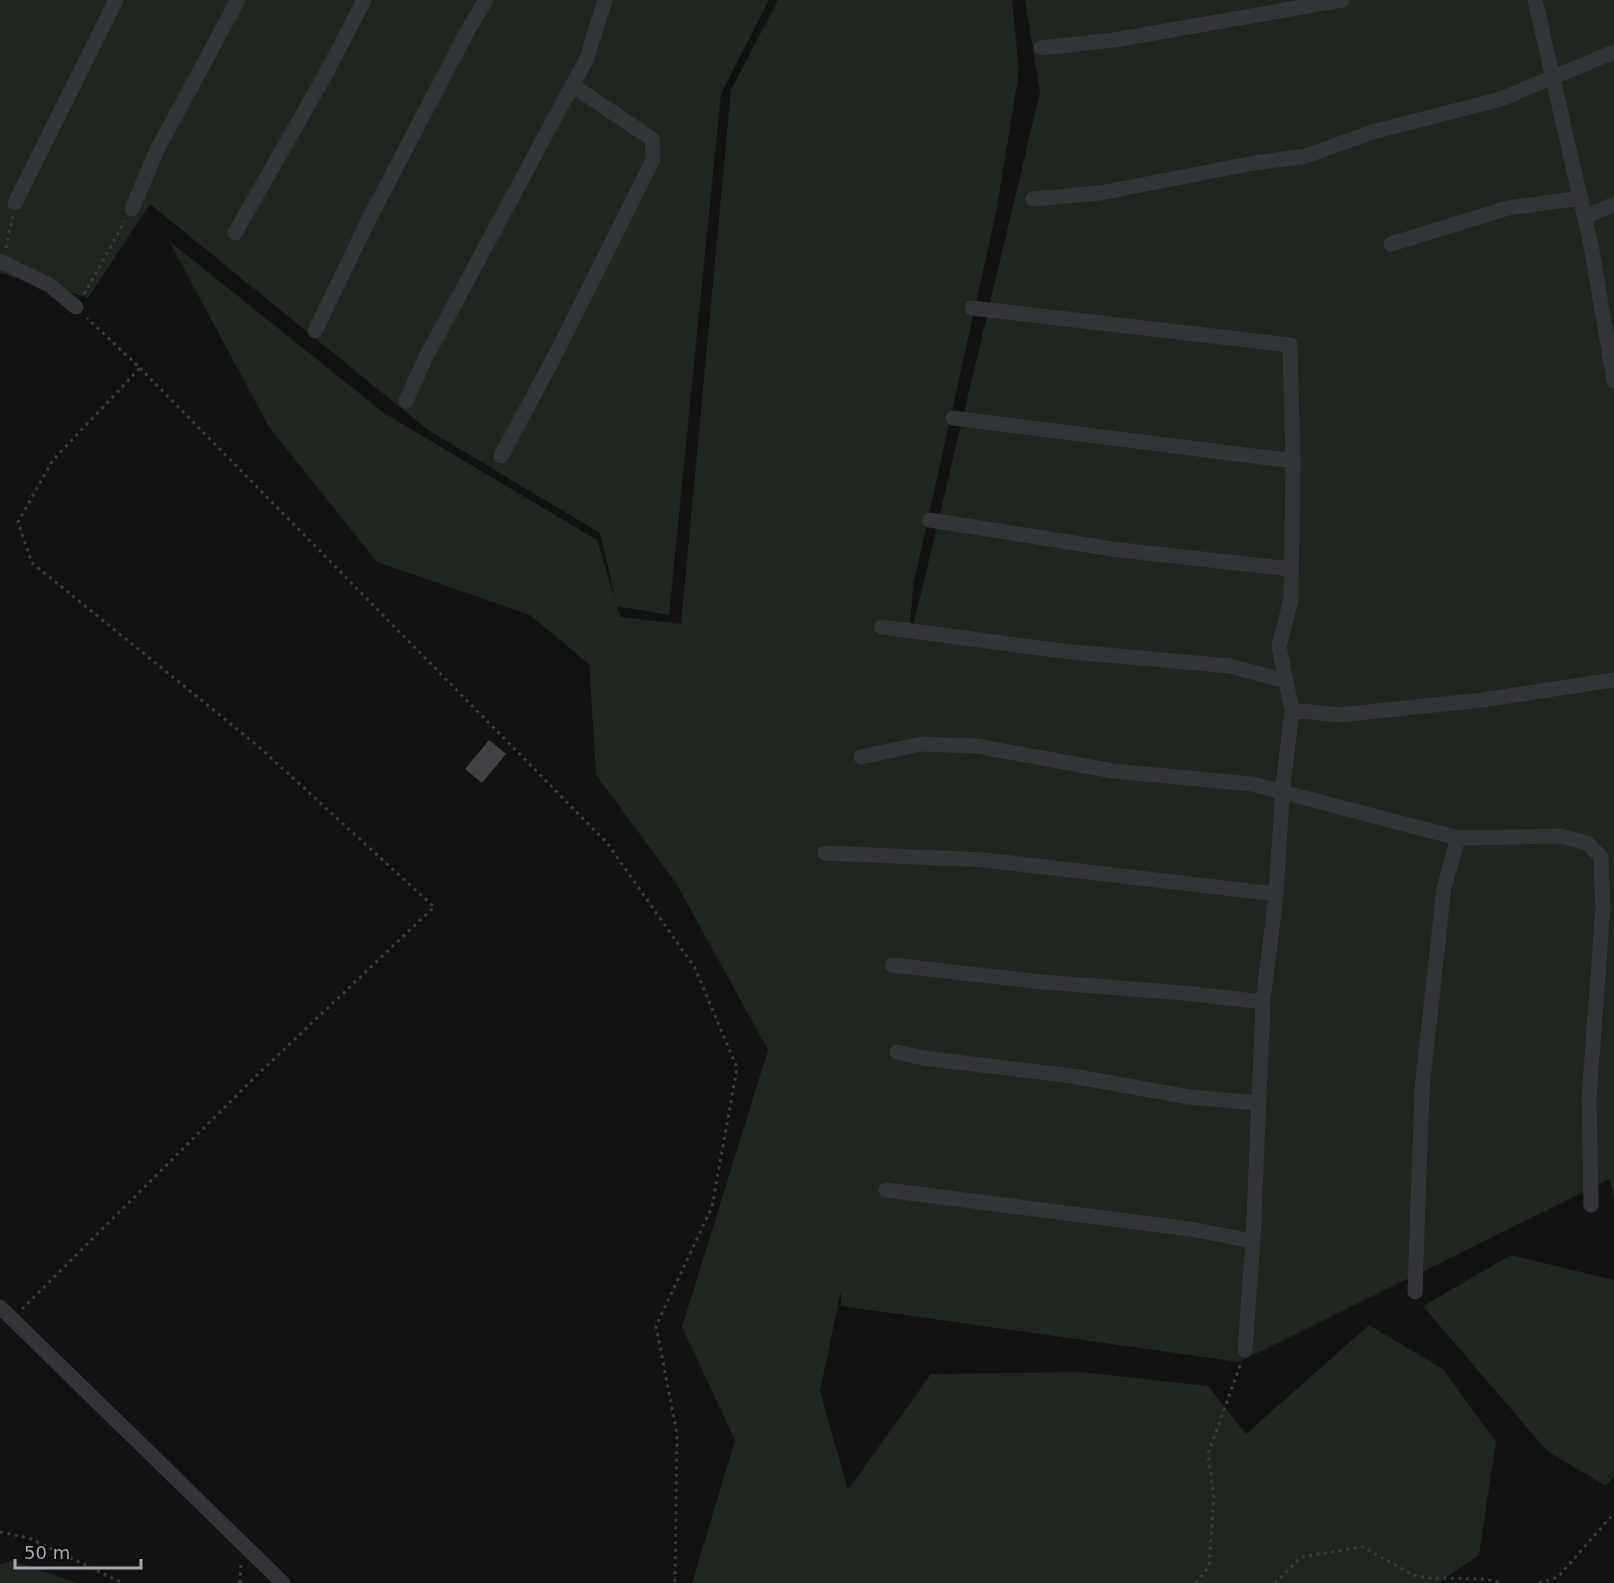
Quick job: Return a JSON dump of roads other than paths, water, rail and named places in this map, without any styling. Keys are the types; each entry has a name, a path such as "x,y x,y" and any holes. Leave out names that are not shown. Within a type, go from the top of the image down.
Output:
{"street":[{"path":"15,203 116,0"},
{"path":"132,209 157,150 238,0"},
{"path":"235,233 324,77 364,0"},
{"path":"315,331 375,207 486,0"},
{"path":"406,401 425,359 587,58 605,0"},
{"path":"1041,48 1114,40 1342,0"},
{"path":"1535,0 1585,217 1611,347 1614,381"},
{"path":"1033,199 1100,193 1254,163 1306,156 1372,132 1501,99 1614,52"},
{"path":"501,456 564,340 653,160 652,139 572,85"},
{"path":"1391,244 1508,208 1581,198"},
{"path":"1585,217 1614,204"},
{"path":"2,261 49,285 76,307"},
{"path":"972,308 1290,345 1293,461 1291,599 1279,645 1292,711 1282,792 1276,894 1263,1002 1253,1240 1245,1350"},
{"path":"953,418 1293,461"},
{"path":"930,520 1112,549 1291,569"},
{"path":"882,627 1062,651 1230,666 1286,681"},
{"path":"1292,711 1339,715 1482,700 1614,680"},
{"path":"861,757 921,744 977,746 1113,771 1252,784 1458,838 1561,836 1587,843 1600,857 1603,907 1589,1098 1591,1205"},
{"path":"1415,1292 1422,1088 1444,888 1458,838"},
{"path":"825,853 984,860 1276,894"},
{"path":"892,965 1043,982 1184,993 1263,1002"},
{"path":"897,1052 923,1058 1072,1076 1189,1097 1258,1103"},
{"path":"886,1190 1190,1229 1253,1240"},
{"path":"0,1307 283,1583"}]}
